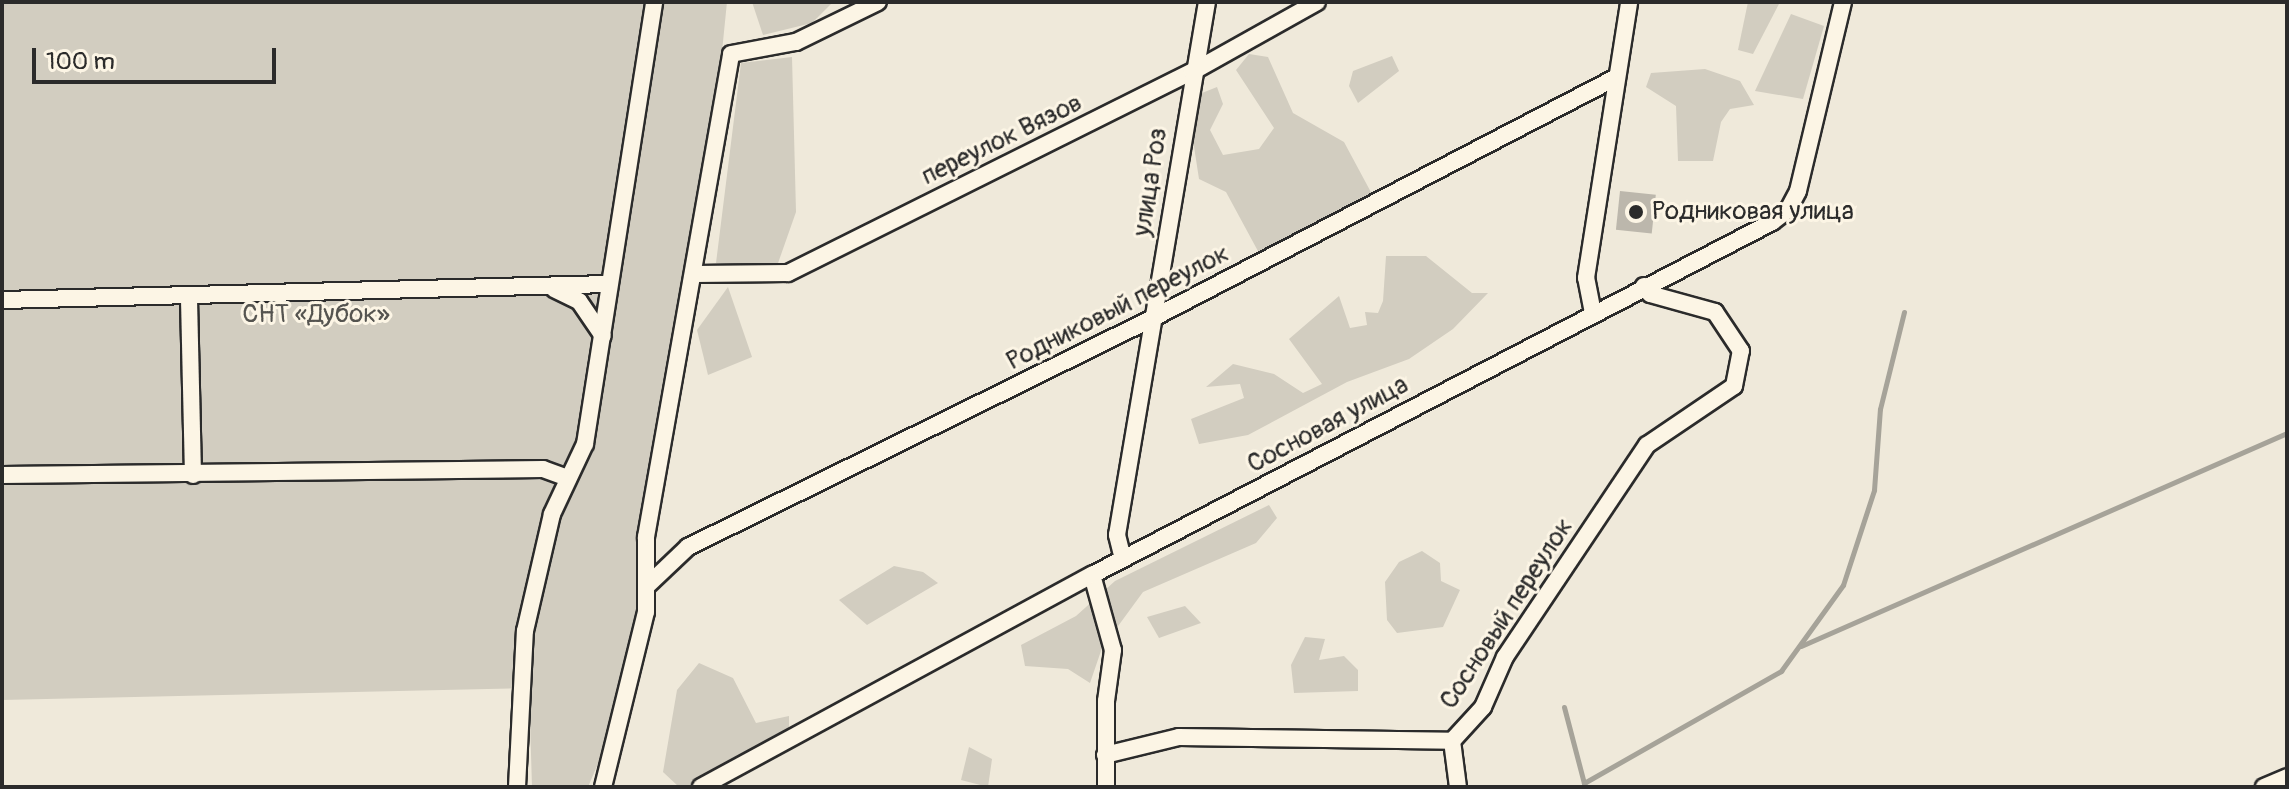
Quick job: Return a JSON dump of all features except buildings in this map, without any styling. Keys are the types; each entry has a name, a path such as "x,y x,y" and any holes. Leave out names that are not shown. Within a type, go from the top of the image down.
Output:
{"street":[{"path":"517,787 525,631 539,559 568,478 585,444 654,2"},
{"path":"603,787 648,585 646,537 695,274 731,54 796,42 878,2"},
{"name":"улица Роз","path":"1123,559 1117,535 1192,72 1207,2"},
{"name":"переулок Вязов","path":"695,274 788,273 1192,72 1317,2"},
{"path":"1593,313 1586,278 1629,2"},
{"name":"Сосновая улица","path":"701,787 1092,575 1788,210 1843,2"},
{"name":"Родниковый переулок","path":"648,585 688,547 1153,318 1615,78"},
{"path":"2,300 189,299 608,284"},
{"path":"548,286 579,301 603,336"},
{"name":"Сосновый переулок","path":"1105,755 1179,737 1452,741 1483,707 1505,657 1647,445 1734,386 1741,351 1715,312 1650,294 1644,286"},
{"path":"189,299 193,475"},
{"path":"2,475 543,469 568,478"},
{"path":"1092,575 1113,650 1105,755 1106,787"},
{"path":"1452,741 1458,787"},
{"path":"2264,787 2287,777"}],"green space":[{"name":"СНТ «Дубок»","path":"2,2 727,2 715,121 664,381 640,666 588,787 532,787 529,688 2,700"},
{"path":"752,2 833,2 812,23 763,35"},
{"path":"1748,2 1780,2 1753,54 1738,50"},
{"path":"1791,14 1824,26 1803,99 1755,91"},
{"path":"1249,54 1268,57 1293,113 1344,142 1373,196 1259,253 1226,192 1199,179 1193,140 1202,93 1217,87 1223,104 1210,130 1223,155 1259,149 1274,128 1236,70"},
{"path":"1392,56 1399,71 1358,103 1349,86 1353,71"},
{"path":"792,57 796,212 777,266 716,263 741,63"},
{"path":"1705,69 1740,81 1754,105 1730,109 1721,122 1713,161 1678,161 1676,106 1646,87 1651,73"},
{"path":"1386,256 1426,256 1472,293 1488,293 1453,329 1409,359 1347,382 1248,435 1199,444 1191,419 1244,398 1240,384 1206,387 1233,364 1274,374 1303,393 1322,384 1289,339 1339,296 1350,328 1367,325 1365,312 1378,313 1383,301"},
{"path":"728,287 752,357 708,375 697,330"},
{"path":"1269,505 1277,518 1256,543 1143,592 1102,648 1090,683 1068,669 1025,666 1021,645 1076,616 1115,581"},
{"path":"1422,551 1440,563 1441,581 1460,590 1443,627 1397,633 1387,620 1385,582 1399,562"},
{"path":"894,566 923,572 938,583 867,625 839,600"},
{"path":"1185,606 1201,623 1159,638 1147,617"},
{"path":"1305,637 1325,639 1319,660 1344,656 1358,670 1358,691 1294,693 1291,665"},
{"path":"699,663 733,678 756,723 789,716 789,739 701,787 679,787 663,772 677,690"},
{"path":"969,747 992,759 988,787 961,780"}],"waterway":[{"path":"1584,783 1781,671 1843,585 1874,490 1880,409 1904,312"},
{"path":"1801,646 2287,433"},
{"path":"1564,707 1585,787"}],"place":[{"name":"Родниковая улица","path":"1636,212"}]}
